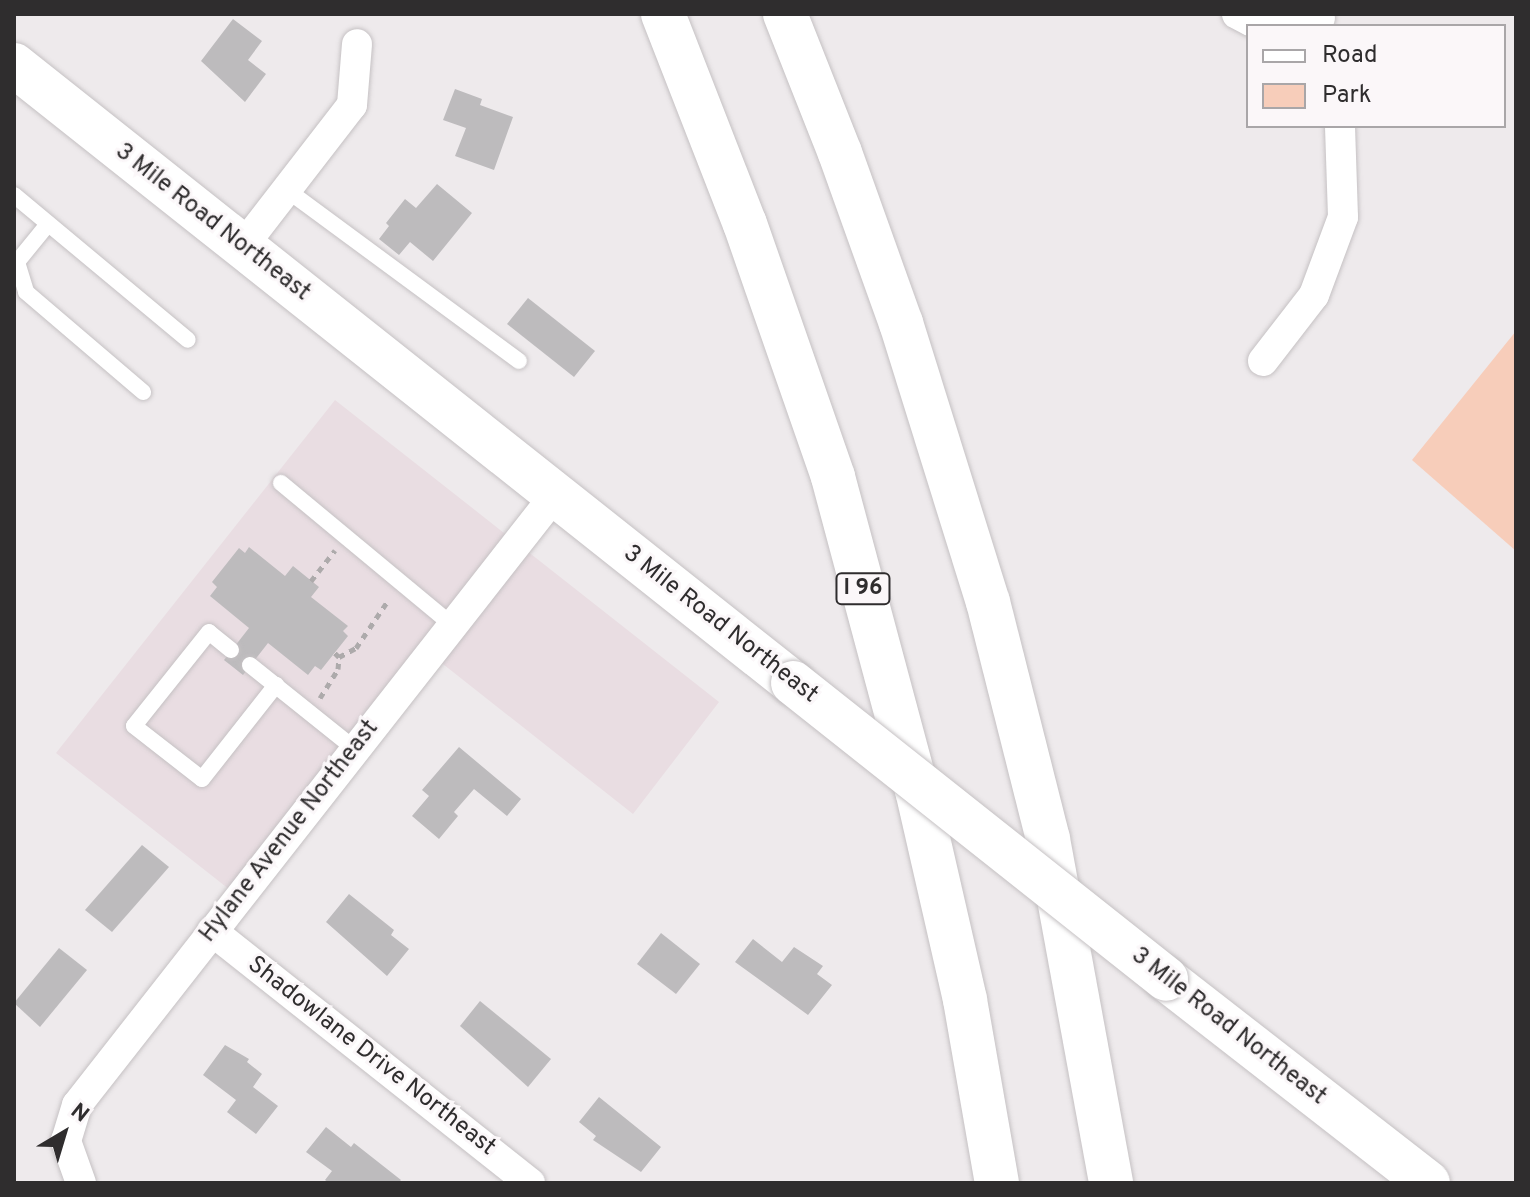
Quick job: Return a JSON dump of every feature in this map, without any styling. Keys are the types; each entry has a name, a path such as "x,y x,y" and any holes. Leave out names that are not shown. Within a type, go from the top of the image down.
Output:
{"main road":[{"name":"I 96","path":"663,14 745,224 833,477 920,805 965,1000 997,1183"},
{"path":"785,14 840,153 901,323 988,602 1048,839 1111,1183"},
{"name":"3 Mile Road Northeast","path":"14,65 1166,979 1428,1183"}],"street":[{"path":"1237,14 1251,21 1320,19"},
{"path":"243,246 352,105 357,44"},
{"path":"1263,361 1314,295 1343,217 1340,128"},
{"name":"Hylane Avenue Northeast","path":"81,1183 66,1141 77,1105 555,495"},
{"name":"Shadowlane Drive Northeast","path":"212,931 530,1183"}],"lane":[{"path":"287,190 519,361"},
{"path":"14,195 188,340"},
{"path":"48,224 17,262 26,292 143,392"},
{"path":"281,483 452,625"},
{"path":"231,650 209,632 134,726 202,779 276,685"},
{"path":"250,665 355,749"}],"path":[{"path":"311,581 346,536"},
{"path":"309,712 335,677 337,655 356,648 402,583"}],"shaded area":[{"path":"335,400 719,702 633,814 429,653 239,897 56,753"}],"green space":[{"path":"1516,331 1516,551 1412,460"}],"building":[{"path":"233,19 262,41 248,60 266,74 245,102 201,61"},
{"path":"455,89 482,99 480,105 513,117 494,170 455,156 466,128 443,120"},
{"path":"437,184 472,213 433,261 410,242 399,255 379,239 389,226 386,223 405,199 416,208"},
{"path":"528,298 595,351 574,377 507,324"},
{"path":"249,547 285,576 293,566 319,587 311,597 348,626 343,631 348,636 321,670 315,666 308,675 268,643 243,675 224,660 249,628 210,596 217,587 212,582 239,548 245,553"},
{"path":"459,747 521,799 507,816 474,789 454,812 458,816 439,839 412,816 429,796 422,790"},
{"path":"142,845 169,867 112,932 85,910"},
{"path":"349,894 394,930 391,935 409,949 387,976 326,922"},
{"path":"661,933 700,964 676,994 637,964"},
{"path":"753,939 782,962 794,947 823,966 817,974 832,985 808,1015 735,962"},
{"path":"59,948 87,970 40,1027 14,1003"},
{"path":"480,1001 551,1059 528,1087 460,1026"},
{"path":"225,1045 249,1059 247,1062 262,1074 253,1087 278,1106 256,1134 227,1112 236,1100 203,1075"},
{"path":"599,1097 661,1147 641,1172 593,1140 596,1136 579,1122"},
{"path":"326,1127 351,1147 354,1143 401,1180 398,1183 329,1183 325,1180 332,1171 306,1152"}]}
